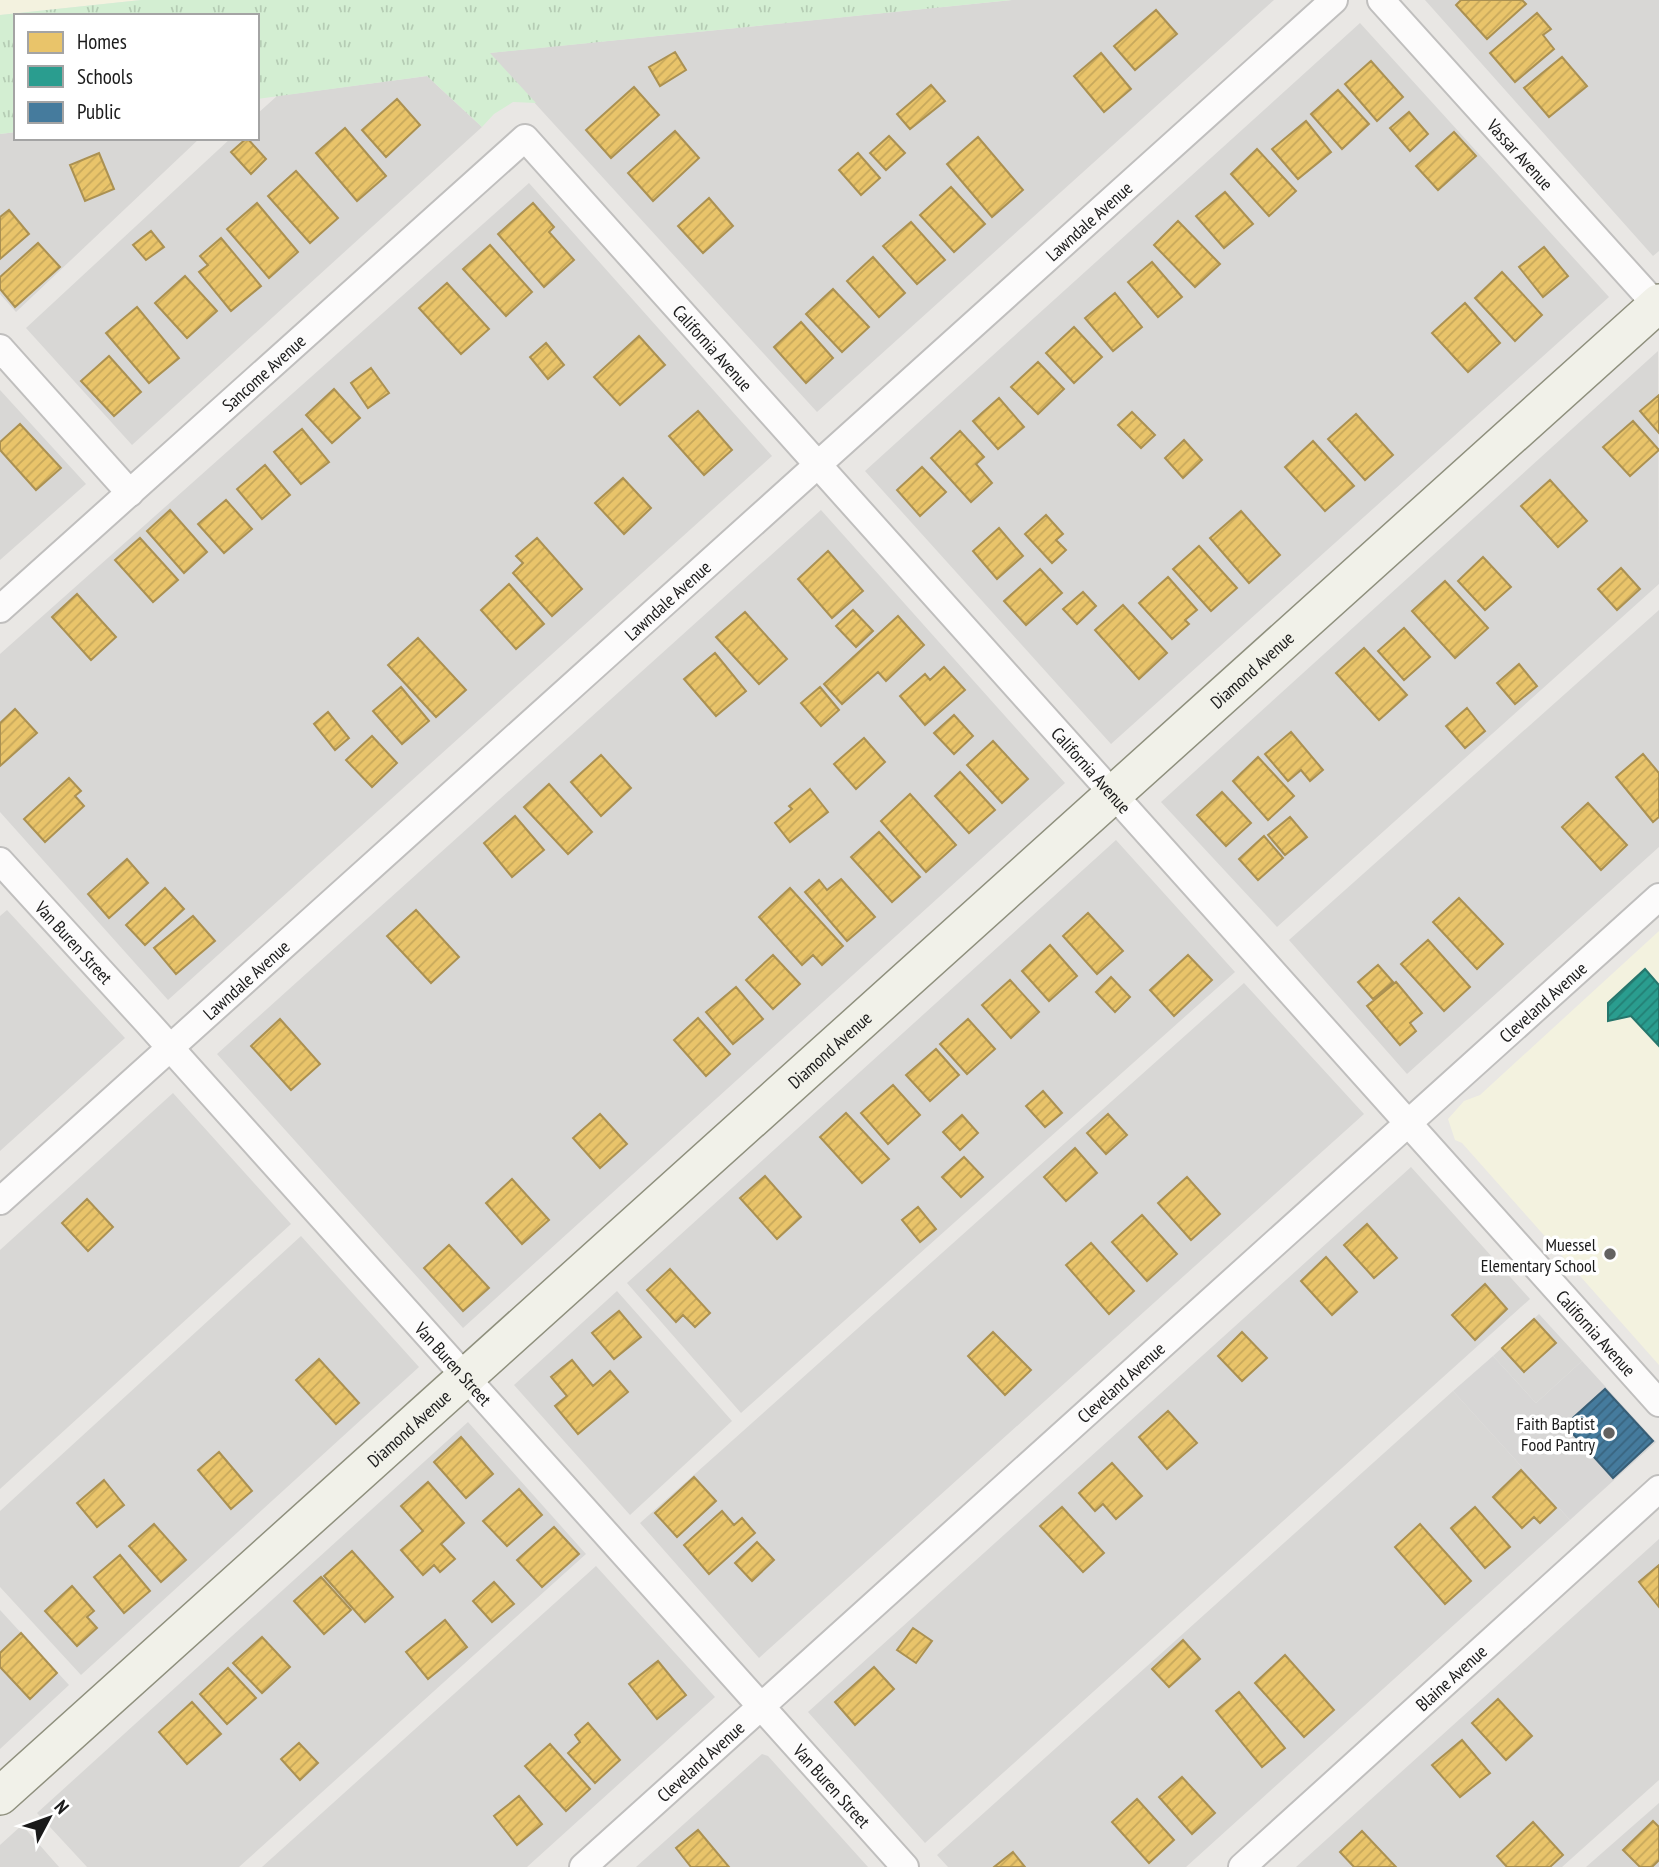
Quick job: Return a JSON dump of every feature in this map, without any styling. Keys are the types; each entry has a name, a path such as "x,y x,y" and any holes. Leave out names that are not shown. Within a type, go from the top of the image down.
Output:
{"street":[{"name":"Lawndale Avenue","path":"0,1201 1334,0"},
{"name":"Vassar Avenue","path":"1381,0 1658,306"},
{"name":"California Avenue","path":"525,138 1659,1403"},
{"name":"Sancome Avenue","path":"0,609 525,138"},
{"name":"Diamond Avenue","path":"0,1796 1658,306"},
{"path":"0,348 130,493"},
{"name":"Van Buren Street","path":"0,860 905,1867"},
{"name":"Cleveland Avenue","path":"583,1867 1659,897"},
{"name":"Blaine Avenue","path":"1242,1867 1659,1489"}],"shaded area":[{"path":"0,0 141,0 0,15"},
{"path":"1012,0 1274,0 817,412 489,53"},
{"path":"1425,0 1659,0 1659,251 1653,256"},
{"path":"1360,23 1609,297 1111,744 865,471"},
{"path":"427,76 482,127 132,445 26,328 229,140 259,140 259,112 277,96"},
{"path":"14,132 14,140 198,140 16,312 0,294 0,134"},
{"path":"529,183 772,456 168,1000 0,812 0,654"},
{"path":"1658,351 1659,584 1277,927 1161,802"},
{"path":"0,390 86,484 0,560"},
{"path":"821,510 1065,783 463,1328 217,1054"},
{"path":"1659,610 1659,847 1407,1074 1289,940"},
{"path":"1116,840 1235,972 741,1413 627,1283"},
{"path":"7,910 125,1038 0,1151 0,916"},
{"name":"Muessel Elementary School","path":"1659,931 1659,1365 1462,1143 1455,1140 1448,1119 1464,1101 1480,1095"},
{"path":"1244,983 1364,1114 759,1658 640,1523"},
{"path":"173,1093 291,1224 0,1489 0,1250"},
{"path":"1411,1167 1530,1299 925,1843 808,1712"},
{"path":"301,1236 419,1367 81,1675 0,1587 0,1511"},
{"path":"617,1291 732,1421 630,1515 514,1385"},
{"path":"1539,1314 1582,1361 1536,1403 1493,1356"},
{"path":"1493,1356 1536,1403 1582,1361 1656,1442 1570,1520 1453,1391"},
{"path":"1453,1391 1570,1520 1186,1867 948,1867 937,1855"},
{"path":"468,1422 586,1554 239,1867 87,1867 37,1813"},
{"path":"1659,1539 1659,1780 1562,1867 1296,1867"},
{"path":"596,1566 715,1697 527,1867 262,1867"},
{"path":"0,1610 69,1685 0,1749"},
{"path":"762,1754 768,1756 868,1867 636,1867"},
{"path":"1659,1803 1659,1867 1586,1867"},
{"path":"22,1825 59,1867 0,1867 0,1845"}],"green space":[{"path":"141,0 1012,0 490,53 536,103 513,102 494,114 482,127 427,76 259,99 259,14 14,14 14,132 0,134 0,15"}],"building: Homes":[{"path":"1461,0 1522,0 1526,4 1487,39 1456,5"},
{"path":"1156,10 1177,34 1135,70 1114,46"},
{"path":"1537,13 1551,29 1543,35 1554,49 1515,82 1490,53"},
{"path":"675,52 686,70 660,86 649,67"},
{"path":"1101,53 1131,89 1104,112 1074,76"},
{"path":"1562,57 1587,86 1549,117 1524,88"},
{"path":"1371,61 1403,97 1377,121 1345,84"},
{"path":"931,85 945,101 910,129 897,114"},
{"path":"634,87 659,115 611,158 586,130"},
{"path":"1338,90 1369,124 1342,149 1311,114"},
{"path":"397,99 420,125 386,157 362,130"},
{"path":"1409,112 1428,134 1410,151 1390,128"},
{"path":"1306,121 1331,152 1298,179 1272,149"},
{"path":"345,128 386,176 357,201 316,153"},
{"path":"675,131 699,158 653,201 628,173"},
{"path":"1454,132 1476,156 1438,190 1416,166"},
{"path":"889,136 905,153 886,170 870,153"},
{"path":"978,137 1023,190 992,217 947,164"},
{"path":"245,140 249,140 266,159 251,174 231,152"},
{"path":"1257,149 1296,191 1269,216 1231,174"},
{"path":"99,153 114,189 85,201 70,165"},
{"path":"858,153 880,178 861,195 839,170"},
{"path":"296,171 338,218 310,243 268,196"},
{"path":"951,187 985,224 954,252 920,215"},
{"path":"1225,192 1253,224 1224,248 1196,216"},
{"path":"709,198 733,226 703,253 678,226"},
{"path":"257,203 298,252 269,278 227,229"},
{"path":"533,203 554,227 549,232 574,260 544,287 498,234"},
{"path":"9,210 29,234 0,259 0,217"},
{"path":"1178,221 1220,264 1195,287 1154,245"},
{"path":"911,222 945,260 917,284 883,246"},
{"path":"151,231 164,247 146,260 133,245"},
{"path":"221,238 261,286 231,311 199,272 208,265 200,256"},
{"path":"38,243 60,267 15,307 0,289 0,277"},
{"path":"490,245 532,292 506,316 463,269"},
{"path":"1544,247 1568,276 1543,297 1519,267"},
{"path":"873,257 905,293 879,317 847,281"},
{"path":"1152,262 1182,297 1158,317 1128,282"},
{"path":"1502,272 1542,315 1515,341 1475,298"},
{"path":"185,276 217,311 187,338 155,303"},
{"path":"447,283 489,329 461,354 419,308"},
{"path":"833,289 869,327 842,352 806,314"},
{"path":"1115,293 1142,327 1113,351 1085,318"},
{"path":"1465,303 1500,343 1468,372 1432,333"},
{"path":"137,307 179,358 149,383 106,333"},
{"path":"801,322 833,358 806,383 774,347"},
{"path":"1074,327 1102,357 1074,383 1046,353"},
{"path":"639,336 665,365 620,405 594,377"},
{"path":"546,343 564,365 548,379 530,357"},
{"path":"109,356 141,392 114,416 81,381"},
{"path":"1038,362 1064,389 1038,414 1011,387"},
{"path":"371,368 389,393 368,408 351,383"},
{"path":"334,389 360,418 332,443 306,415"},
{"path":"1659,395 1659,433 1640,411"},
{"path":"999,398 1024,427 998,449 973,421"},
{"path":"698,411 732,450 704,475 669,436"},
{"path":"1132,412 1155,435 1141,448 1118,425"},
{"path":"1356,414 1393,455 1365,480 1328,439"},
{"path":"1633,421 1659,450 1630,476 1603,447"},
{"path":"20,424 61,468 36,490 0,450 0,442"},
{"path":"302,429 329,462 301,484 274,452"},
{"path":"960,431 984,457 976,464 992,483 971,502 931,458"},
{"path":"1184,440 1202,460 1183,478 1165,458"},
{"path":"1313,441 1354,486 1325,511 1285,467"},
{"path":"265,465 290,495 262,519 237,489"},
{"path":"922,467 946,492 920,516 897,490"},
{"path":"623,478 651,508 624,534 595,503"},
{"path":"1550,480 1587,521 1558,547 1521,506"},
{"path":"226,500 252,529 224,553 198,524"},
{"path":"170,510 207,552 184,573 147,531"},
{"path":"1241,511 1280,555 1249,583 1210,538"},
{"path":"1046,515 1063,534 1056,540 1066,550 1052,563 1025,534"},
{"path":"999,528 1023,556 997,579 973,551"},
{"path":"140,538 178,580 153,602 115,560"},
{"path":"537,538 582,589 552,616 513,573 523,563 516,556"},
{"path":"1199,546 1237,588 1211,611 1173,569"},
{"path":"828,551 863,591 832,618 798,579"},
{"path":"1483,557 1511,587 1485,610 1458,581"},
{"path":"1621,568 1640,589 1617,610 1598,589"},
{"path":"1040,569 1062,593 1026,625 1004,601"},
{"path":"1168,577 1197,610 1185,620 1189,624 1172,639 1139,603"},
{"path":"1445,581 1488,628 1455,658 1412,611"},
{"path":"509,584 544,624 516,649 481,610"},
{"path":"1083,592 1096,606 1077,624 1063,609"},
{"path":"77,594 116,637 91,660 52,617"},
{"path":"1123,605 1167,653 1139,679 1095,630"},
{"path":"853,610 873,631 856,647 836,626"},
{"path":"745,612 787,659 759,684 716,637"},
{"path":"898,616 924,645 886,681 878,672 842,704 824,684"},
{"path":"1404,628 1430,657 1404,680 1378,651"},
{"path":"418,638 466,690 436,717 388,665"},
{"path":"1364,648 1407,695 1379,720 1336,673"},
{"path":"715,653 746,691 716,716 684,679"},
{"path":"1519,664 1537,686 1515,704 1497,683"},
{"path":"944,667 965,690 925,725 900,696 925,674 930,680"},
{"path":"401,687 429,721 402,744 373,711"},
{"path":"820,687 839,710 821,726 801,703"},
{"path":"1467,708 1485,731 1465,748 1446,726"},
{"path":"15,709 37,733 0,766 0,723"},
{"path":"328,712 349,738 335,750 314,724"},
{"path":"954,715 973,736 954,754 934,733"},
{"path":"1291,732 1323,770 1310,781 1301,770 1288,781 1265,754"},
{"path":"372,736 397,763 372,787 346,760"},
{"path":"864,738 885,762 856,789 834,764"},
{"path":"993,741 1028,779 1002,803 967,765"},
{"path":"1643,754 1659,773 1659,817 1653,822 1616,777"},
{"path":"601,755 631,788 601,816 571,782"},
{"path":"1258,757 1294,796 1268,820 1233,781"},
{"path":"960,772 995,810 969,833 935,796"},
{"path":"69,778 81,791 75,796 84,806 45,842 24,819"},
{"path":"549,784 592,832 568,854 524,807"},
{"path":"810,789 828,812 790,842 775,823 792,809 789,806"},
{"path":"1222,792 1251,823 1226,846 1197,815"},
{"path":"910,794 956,845 926,872 881,821"},
{"path":"1588,803 1627,845 1601,870 1562,827"},
{"path":"515,816 544,850 512,877 484,843"},
{"path":"1290,817 1307,837 1285,855 1268,835"},
{"path":"879,832 920,877 892,902 851,857"},
{"path":"1264,836 1283,858 1258,880 1239,859"},
{"path":"127,859 148,883 109,918 88,894"},
{"path":"841,879 875,917 847,941 805,892 819,880 827,890"},
{"path":"165,888 184,909 145,945 126,925"},
{"path":"790,888 843,946 822,965 813,955 802,965 759,917"},
{"path":"1459,898 1503,944 1477,969 1433,922"},
{"path":"416,910 459,957 431,983 387,936"},
{"path":"1088,913 1123,951 1097,974 1063,936"},
{"path":"193,916 215,941 176,974 154,948"},
{"path":"1428,940 1470,987 1444,1011 1401,964"},
{"path":"1050,945 1077,976 1049,1001 1022,971"},
{"path":"773,955 800,984 773,1009 746,980"},
{"path":"1188,955 1212,980 1174,1016 1150,990"},
{"path":"1378,965 1393,982 1373,999 1358,982"},
{"path":"1111,977 1130,997 1115,1012 1096,992"},
{"path":"1010,980 1039,1012 1011,1038 982,1005"},
{"path":"1396,982 1422,1013 1410,1023 1416,1031 1400,1045 1367,1006"},
{"path":"736,987 763,1019 733,1044 706,1012"},
{"path":"698,1018 730,1054 706,1076 674,1040"},
{"path":"280,1019 320,1064 291,1090 251,1046"},
{"path":"968,1019 995,1049 967,1074 940,1044"},
{"path":"936,1049 959,1075 930,1101 906,1075"},
{"path":"893,1085 920,1115 888,1144 861,1113"},
{"path":"1043,1091 1062,1113 1045,1127 1026,1106"},
{"path":"846,1113 889,1159 862,1183 820,1137"},
{"path":"600,1114 627,1144 600,1168 573,1138"},
{"path":"1108,1114 1127,1135 1106,1154 1087,1133"},
{"path":"962,1115 978,1133 960,1150 943,1132"},
{"path":"1075,1148 1097,1173 1066,1201 1044,1177"},
{"path":"964,1157 983,1177 961,1197 942,1177"},
{"path":"765,1176 801,1217 777,1239 740,1198"},
{"path":"1187,1177 1220,1214 1191,1240 1158,1203"},
{"path":"512,1179 549,1220 522,1244 486,1203"},
{"path":"87,1199 113,1227 88,1251 62,1223"},
{"path":"918,1207 936,1229 920,1242 902,1220"},
{"path":"1142,1215 1177,1254 1147,1281 1112,1242"},
{"path":"1367,1224 1397,1258 1374,1278 1344,1245"},
{"path":"1091,1243 1134,1291 1109,1314 1066,1265"},
{"path":"449,1245 489,1288 463,1311 424,1268"},
{"path":"1326,1257 1357,1292 1332,1315 1301,1281"},
{"path":"670,1269 710,1313 695,1327 683,1315 676,1322 647,1290"},
{"path":"1485,1284 1507,1309 1475,1340 1452,1315"},
{"path":"619,1311 641,1337 614,1359 592,1333"},
{"path":"1534,1319 1556,1343 1524,1372 1502,1348"},
{"path":"993,1332 1031,1370 1005,1395 968,1356"},
{"path":"1242,1332 1267,1358 1242,1381 1218,1356"},
{"path":"319,1359 359,1403 336,1424 296,1380"},
{"path":"572,1360 593,1386 610,1371 628,1392 578,1434 555,1406 567,1396 551,1377"},
{"path":"1168,1411 1197,1443 1167,1469 1139,1437"},
{"path":"461,1437 493,1474 466,1498 434,1462"},
{"path":"219,1452 252,1491 231,1509 198,1470"},
{"path":"1112,1463 1142,1496 1116,1519 1103,1504 1095,1511 1079,1493"},
{"path":"1521,1470 1556,1508 1540,1523 1534,1517 1522,1528 1493,1497"},
{"path":"694,1477 716,1501 677,1537 655,1513"},
{"path":"104,1480 124,1505 97,1527 77,1503"},
{"path":"428,1482 464,1523 441,1544 455,1559 440,1572 434,1565 423,1575 401,1550 423,1531 401,1506"},
{"path":"519,1489 542,1515 507,1546 483,1521"},
{"path":"1062,1507 1104,1553 1083,1572 1040,1526"},
{"path":"1475,1507 1510,1547 1485,1568 1451,1528"},
{"path":"722,1511 734,1525 742,1518 755,1533 709,1574 684,1545"},
{"path":"154,1524 186,1560 161,1582 129,1546"},
{"path":"1420,1524 1471,1581 1445,1604 1395,1547"},
{"path":"554,1527 579,1554 542,1587 517,1560"},
{"path":"757,1542 774,1560 752,1581 735,1563"},
{"path":"352,1551 393,1597 365,1622 324,1576"},
{"path":"120,1555 150,1591 124,1613 94,1577"},
{"path":"1659,1565 1659,1607 1639,1582"},
{"path":"321,1577 351,1610 324,1634 294,1601"},
{"path":"494,1582 514,1604 492,1622 473,1601"},
{"path":"72,1586 94,1611 87,1617 97,1628 77,1646 45,1611"},
{"path":"445,1620 467,1647 428,1679 406,1652"},
{"path":"913,1628 932,1641 916,1663 897,1650"},
{"path":"21,1633 57,1673 30,1699 0,1667 0,1653"},
{"path":"262,1637 290,1667 262,1693 233,1663"},
{"path":"1183,1640 1200,1659 1169,1687 1152,1669"},
{"path":"1285,1655 1334,1710 1304,1737 1255,1683"},
{"path":"658,1661 686,1695 657,1719 629,1684"},
{"path":"874,1667 894,1689 855,1725 835,1702"},
{"path":"228,1668 256,1698 227,1724 200,1694"},
{"path":"1239,1692 1285,1748 1262,1767 1216,1711"},
{"path":"1498,1699 1532,1736 1506,1760 1472,1723"},
{"path":"192,1702 221,1734 187,1764 159,1732"},
{"path":"588,1723 620,1760 595,1783 568,1753 580,1742 575,1735"},
{"path":"1462,1740 1490,1773 1460,1797 1432,1765"},
{"path":"299,1743 318,1763 300,1780 281,1759"},
{"path":"550,1744 590,1789 566,1811 525,1766"},
{"path":"1182,1777 1215,1813 1192,1834 1159,1797"},
{"path":"519,1796 542,1824 517,1845 494,1816"},
{"path":"1137,1799 1174,1840 1149,1863 1112,1822"},
{"path":"1653,1821 1659,1827 1659,1860 1652,1867 1640,1867 1623,1850"},
{"path":"1533,1822 1563,1855 1550,1867 1507,1867 1497,1856"},
{"path":"698,1830 729,1867 691,1867 676,1848"},
{"path":"1362,1831 1396,1867 1354,1867 1340,1852"},
{"path":"1013,1852 1025,1867 994,1867"}],"building: Schools":[{"path":"1645,969 1659,985 1659,1046 1631,1016 1608,1021 1608,1003"}],"building: Public":[{"name":"Faith Baptist Food Pantry","path":"1605,1389 1653,1441 1613,1478 1565,1425"}],"place":[{"name":"Muessel Elementary School","path":"1610,1254"},
{"name":"Faith Baptist Food Pantry","path":"1609,1433"}]}
